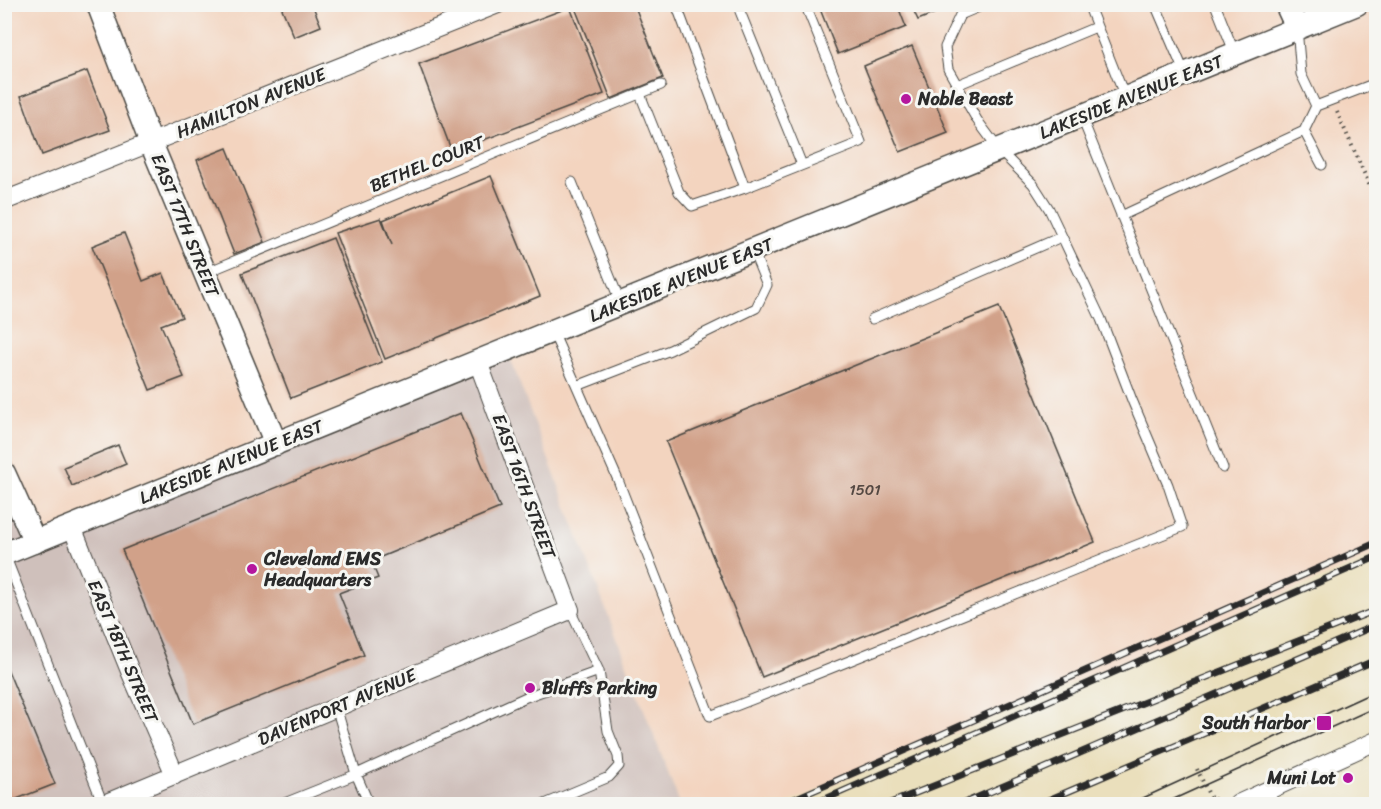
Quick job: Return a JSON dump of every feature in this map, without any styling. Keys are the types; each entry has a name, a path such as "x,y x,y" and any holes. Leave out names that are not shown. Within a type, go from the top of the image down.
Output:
{"street":[{"name":"HAMILTON AVENUE","path":"4,201 498,4"},
{"path":"1286,4 1297,28"},
{"name":"LAKESIDE AVENUE EAST","path":"4,555 1082,118 1357,4"},
{"name":"EAST 17TH STREET","path":"100,5 151,143 276,444"},
{"name":"EAST 16TH STREET","path":"478,362 570,610"},
{"path":"4,473 34,542"},
{"name":"EAST 18TH STREET","path":"72,527 175,775"},
{"name":"DAVENPORT AVENUE","path":"103,804 570,610"},
{"path":"1231,803 1377,741"}],"lane":[{"path":"676,4 745,189"},
{"path":"737,4 802,165"},
{"path":"640,94 679,192 692,206 745,189 861,142 805,4"},
{"path":"553,332 622,489 710,716 835,667 1031,585 1182,527 1168,485 1101,319 1041,195 1000,151 976,120 948,69 945,47 960,15 986,4"},
{"path":"1088,4 1126,100"},
{"path":"1155,4 1185,75"},
{"path":"1215,4 1235,54"},
{"path":"957,85 1096,27"},
{"path":"1297,28 1301,74 1316,106"},
{"path":"1121,216 1304,131 1316,106 1377,83"},
{"name":"BETHEL COURT","path":"205,273 661,85"},
{"path":"1082,118 1223,468"},
{"path":"1304,131 1322,165"},
{"path":"572,182 621,304"},
{"path":"872,319 1061,237"},
{"path":"577,386 670,350 756,308 767,285 753,251"},
{"path":"4,555 103,804"},
{"path":"545,804 609,777 619,766 618,756 608,731 599,671 570,610"},
{"path":"282,804 356,774 526,697 599,671"},
{"path":"336,708 356,774 369,804"}],"path":[{"path":"1335,108 1377,200"},
{"path":"1197,769 1211,799 1231,803"}],"shaded area":[{"path":"4,5 1376,5 1376,555 786,804 680,804 506,350 35,542 5,473"},
{"path":"507,350 680,804 5,804 4,473 34,542"}],"building":[{"path":"280,4 312,4 321,26 294,37"},
{"path":"634,4 663,78 611,99 574,5"},
{"path":"818,4 897,4 906,27 838,54"},
{"path":"911,5 955,5 918,20"},
{"path":"570,7 604,94 452,152 419,64"},
{"name":"Noble Beast","path":"912,46 948,133 900,152 864,66"},
{"path":"87,71 110,130 42,155 21,96"},
{"path":"227,148 265,242 234,254 197,160"},
{"path":"491,176 540,296 385,359 335,233 381,218 392,245 383,220"},
{"path":"124,233 143,281 163,273 182,317 161,325 184,377 150,390 92,246"},
{"path":"333,238 382,362 291,398 242,273"},
{"path":"999,307 1095,542 762,677 666,442"},
{"name":"Cleveland EMS Headquarters","path":"461,413 500,508 371,561 378,578 339,593 364,655 193,724 122,550"},
{"path":"118,445 126,464 72,486 64,467"},
{"path":"4,661 55,784 4,804"}],"tram line":[{"path":"1130,804 1376,691"},
{"path":"1163,804 1376,707"}],"railway":[{"path":"783,804 1376,543"},
{"path":"814,804 1376,557"},
{"path":"888,804 1376,610"},
{"path":"962,804 1376,625"},
{"path":"1039,804 1376,660"}],"place":[{"name":"Noble Beast","path":"906,99"},
{"name":"Cleveland EMS Headquarters","path":"252,569"},
{"name":"Bluffs Parking","path":"530,688"},
{"name":"South Harbor","path":"1324,723"},
{"name":"Muni Lot","path":"1348,778"}]}
